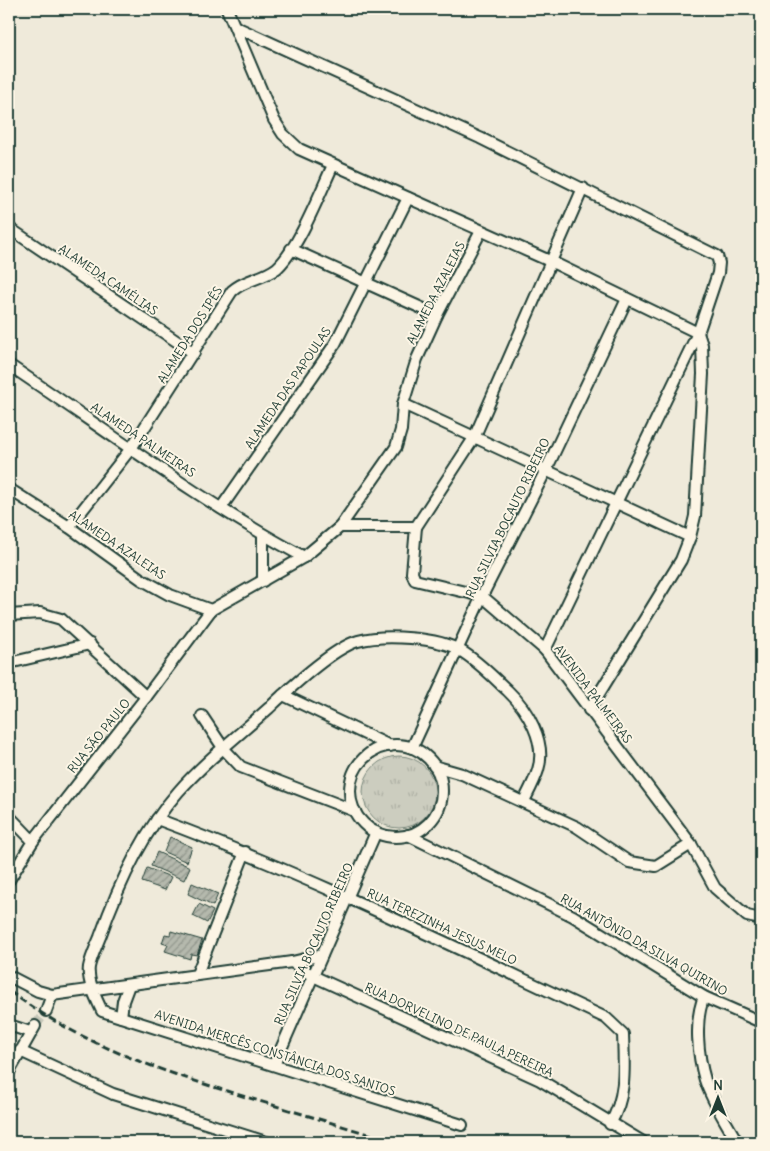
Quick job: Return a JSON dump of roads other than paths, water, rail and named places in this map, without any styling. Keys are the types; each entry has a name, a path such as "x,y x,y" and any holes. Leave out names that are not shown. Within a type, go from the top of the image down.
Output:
{"street":[{"path":"227,9 274,120 283,134 299,149 552,262 698,333 702,345 703,374 694,516 690,538 681,560 589,710"},
{"path":"236,27 480,138 717,256 719,263 718,274 698,333 545,650"},
{"name":"ALAMEDA DOS IPÊS","path":"69,528 132,447 232,291 243,283 271,273 292,249 333,165"},
{"path":"340,527 416,527 474,438 583,188"},
{"name":"ALAMEDA DAS PAPOULAS","path":"222,508 335,344 408,198"},
{"name":"ALAMEDA CAMÉLIAS","path":"9,228 194,353"},
{"name":"ALAMEDA AZALEIAS","path":"9,490 69,528 141,579 170,595 211,610 304,557 340,527 396,447 401,430 403,404 417,359 437,315 482,231"},
{"path":"292,249 437,315"},
{"name":"RUA SILVIA BOCAUTO RIBEIRO","path":"412,748 482,596 546,470 627,298"},
{"name":"ALAMEDA PALMEIRAS","path":"9,365 263,535 304,557"},
{"path":"403,404 690,538"},
{"name":"AVENIDA PALMEIRAS","path":"416,527 412,573 415,580 482,596 545,650 690,844 715,888 747,916 761,919"},
{"path":"263,535 263,581"},
{"name":"RUA SÃO PAULO","path":"9,880 33,841 146,697 211,610"},
{"path":"9,615 40,613 53,616 72,628 146,697"},
{"path":"93,991 89,968 110,907 141,845 157,819 178,792 224,749 283,695 344,647 358,641 401,637 434,642 459,649 482,666 517,700 529,716 539,742 539,769 524,801"},
{"path":"9,663 90,644"},
{"path":"283,695 390,746"},
{"path":"202,716 234,762 249,772 354,811"},
{"path":"390,746 412,748 424,755 434,766 441,784 438,810 420,830 408,835 392,836 376,832 364,824 354,811 350,787 355,770 367,755 378,749 390,746"},
{"path":"434,766 462,774 577,827 629,862 656,866 690,844"},
{"path":"441,784 462,774"},
{"path":"9,816 33,841"},
{"name":"RUA TEREZINHA JESUS MELO","path":"157,819 245,852 349,898 606,1018 623,1034 624,1081 619,1109 610,1124"},
{"name":"RUA SILVIA BOCAUTO RIBEIRO","path":"274,1065 349,898 376,832"},
{"name":"RUA ANTÔNIO DA SILVA QUIRINO","path":"408,835 573,916 704,996 761,1022"},
{"path":"197,974 245,852"},
{"path":"9,976 38,991 52,995 93,991 197,974 292,962 322,955"},
{"name":"RUA DORVELINO DE PAULA PEREIRA","path":"292,962 313,976 540,1080 610,1124 643,1142"},
{"path":"121,1017 128,985"},
{"name":"AVENIDA MERCÊS CONSTÂNCIA DOS SANTOS","path":"93,991 102,1011 462,1125"},
{"path":"46,1011 52,995"},
{"path":"704,996 696,1024 705,1080 737,1142"},
{"path":"9,1025 33,1029 9,1072"},
{"path":"20,1050 113,1094 266,1142"}],"tunnel":[{"path":"35,1026 46,1011"}],"railway":[{"path":"9,991 65,1027 94,1042 152,1066 182,1077 395,1142"}]}
